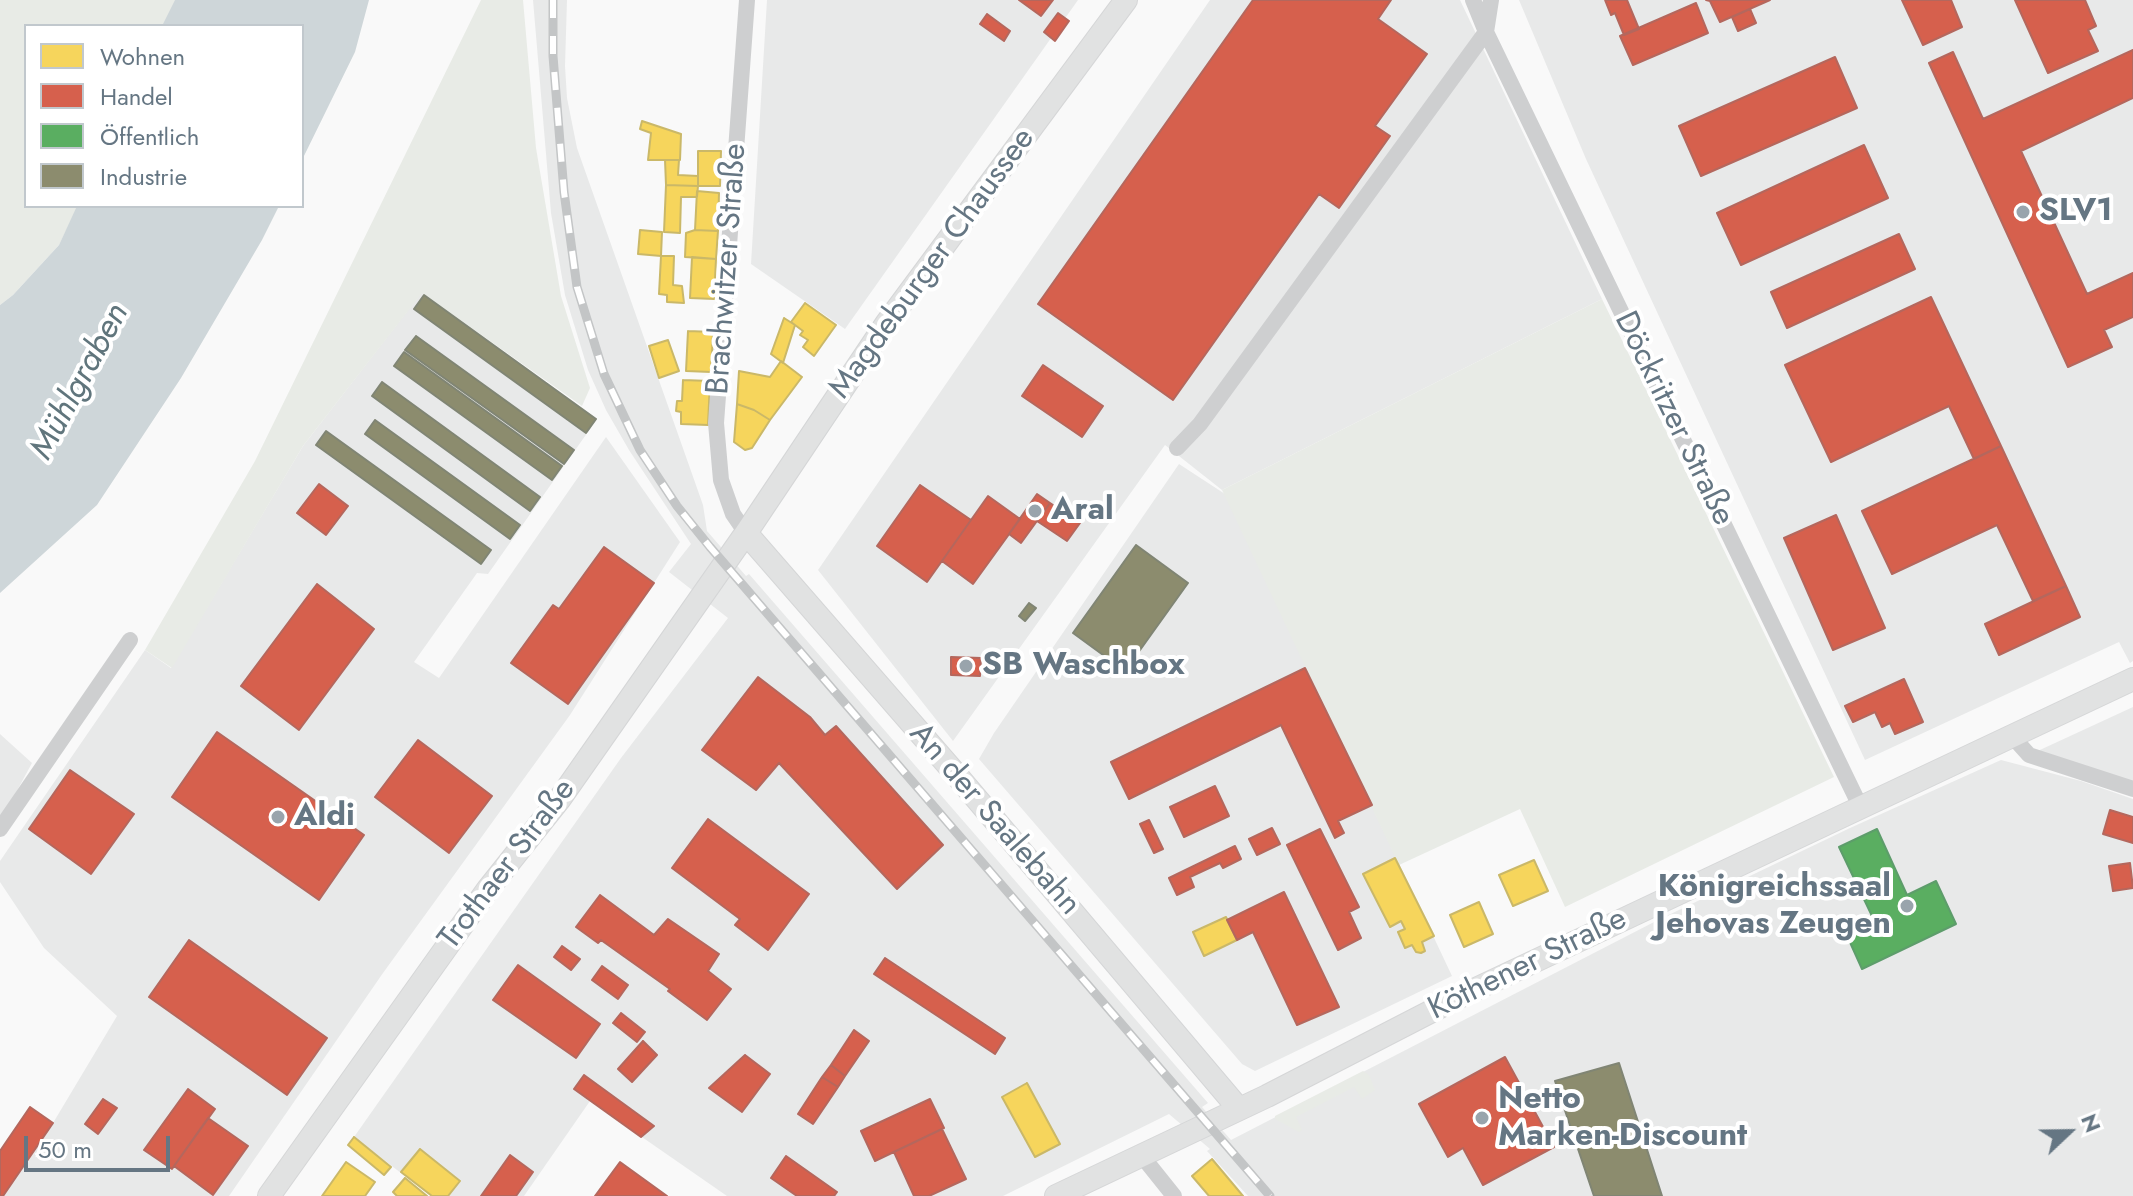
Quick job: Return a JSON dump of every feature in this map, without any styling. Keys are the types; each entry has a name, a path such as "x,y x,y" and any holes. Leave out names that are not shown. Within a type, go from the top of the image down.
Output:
{"main road":[{"name":"Magdeburger Chaussee","path":"746,533 886,324 1126,0"},
{"name":"An der Saalebahn","path":"746,533 954,772 1239,1109"},
{"name":"Trothaer Straße","path":"269,1196 488,889 559,800 746,533"},
{"name":"Köthener Straße","path":"1056,1196 1239,1109 1461,996 2133,679"}],"street":[{"name":"Brachwitzer Straße","path":"746,533 733,514 721,480 716,423 747,0"},
{"name":"Döckritzer Straße","path":"1473,0 1860,806"},
{"path":"1177,448 1200,424 1486,32 1491,0"},
{"path":"0,829 130,640"},
{"path":"2012,736 2029,755 2133,789"},
{"path":"1142,1156 1174,1196"}],"shaded area":[{"path":"0,0 178,0 166,24 24,24 24,208 77,208 59,245 0,305"},
{"path":"481,0 523,0 536,148 561,296 590,388 582,406 422,293 303,446 172,668 145,650 255,461"},
{"path":"533,0 567,0 567,98 577,148 703,505 707,531 746,576 749,574 1208,1103 1202,1107 1231,1140 1656,921 2001,760 2081,781 2133,799 2133,1196 1248,1196 1207,1151 1210,1149 1169,1114 1003,1196 727,1196 590,1101 524,1196 431,1196 354,1137 621,758 728,618 669,572 691,544 629,450 588,370 565,295 551,213"},
{"path":"767,0 1078,0 845,329 751,264"},
{"path":"1210,0 1460,0 1602,299 1222,490 1165,445 953,741 818,570"},
{"path":"1519,0 2133,0 2133,661 2130,663 2119,642 1865,760 1586,159"},
{"path":"422,292 597,419 488,574 477,573 414,662 439,678 606,437 680,542 570,715 383,973 229,1196 3,1196 53,1123 117,1016 44,948 0,882 0,861 145,650 171,668 303,446"},
{"path":"1602,299 1834,777 1565,907 1520,809 1399,865 1222,490"},
{"path":"1179,464 1225,494 1452,976 1255,1071 1242,1064 979,759"},
{"path":"2133,707 2133,789 2029,755"},
{"path":"0,734 32,763 0,822"},
{"path":"1363,1071 1369,1075 1375,1090 1362,1099 1354,1087 1296,1117 1302,1130 1299,1132 1275,1119 1275,1116"}],"water":[{"path":"175,0 369,0 355,52 304,156 304,24 163,24"},
{"name":"Mühlgraben","path":"76,208 278,208 181,378 97,505 0,593 0,305 59,245"}],"building: Wohnen":[{"path":"642,121 681,134 680,160 648,160 651,133 640,129"},
{"path":"698,151 721,151 720,186 698,186"},
{"path":"665,160 679,160 678,175 698,176 698,186 666,185"},
{"path":"666,185 698,186 697,197 681,197 680,233 664,232"},
{"path":"697,191 719,193 718,231 695,230"},
{"path":"640,230 662,232 661,256 638,254"},
{"path":"695,230 718,231 716,259 685,257 686,233"},
{"path":"661,256 674,256 673,285 682,286 684,303 667,302 667,295 659,294"},
{"path":"692,257 716,259 714,299 690,298"},
{"path":"805,303 836,325 814,356 803,347 808,340 800,335 803,331 791,322"},
{"path":"784,318 795,325 783,363 771,354"},
{"path":"688,331 713,332 711,372 686,371"},
{"path":"668,340 679,371 659,378 649,346"},
{"path":"781,361 802,377 770,420 737,404 739,371 770,377"},
{"path":"683,380 710,381 708,425 681,424 681,412 676,411 677,401 682,401"},
{"path":"737,404 770,420 752,448 745,450 734,442"},
{"path":"1395,858 1434,936 1422,942 1425,951 1421,953 1416,952 1412,945 1405,948 1398,932 1405,929 1401,921 1390,927 1363,874"},
{"path":"1534,860 1548,891 1513,906 1499,875"},
{"path":"1479,902 1493,934 1464,947 1450,915"},
{"path":"1226,917 1237,940 1204,956 1193,932"},
{"path":"1027,1083 1060,1144 1035,1157 1002,1097"},
{"path":"354,1137 391,1167 384,1175 348,1145"},
{"path":"420,1149 460,1181 448,1196 432,1196 401,1172"},
{"path":"1212,1159 1243,1196 1209,1196 1192,1176"},
{"path":"346,1162 375,1182 365,1196 322,1196"},
{"path":"405,1178 427,1196 397,1196 393,1192"}],"building: Handel":[{"path":"1019,0 1053,0 1041,16"},
{"path":"1253,0 1391,0 1378,19 1427,54 1375,126 1390,136 1339,208 1319,194 1173,400 1038,304"},
{"path":"1605,0 1627,0 1639,29 1624,35 1615,13 1611,15"},
{"path":"1706,0 1770,0 1720,22 1710,1"},
{"path":"1902,0 1951,0 1962,27 1923,45"},
{"path":"2015,0 2085,0 2096,26 2088,30 2098,51 2048,73"},
{"path":"1696,3 1708,33 1633,65 1620,36"},
{"path":"1750,9 1756,23 1738,31 1732,17"},
{"path":"1058,13 1069,21 1055,41 1044,32"},
{"path":"987,14 1010,31 1004,41 980,24"},
{"name":"SLV1","path":"2133,50 2133,98 2021,151 2087,294 2133,273 2133,317 2104,330 2112,347 2068,367 1929,63 1953,52 1983,119"},
{"path":"1835,57 1857,108 1701,176 1679,126"},
{"path":"1864,145 1888,198 1741,265 1717,213"},
{"path":"1899,234 1915,269 1787,328 1771,292"},
{"path":"1931,297 2001,446 1974,459 1949,406 1831,462 1785,365"},
{"path":"1043,365 1103,406 1082,437 1022,396"},
{"path":"2001,446 2066,586 2033,601 1997,525 1892,574 1862,511"},
{"path":"319,484 348,506 326,535 297,513"},
{"path":"920,485 971,520 927,582 877,546"},
{"name":"Aral","path":"1037,494 1050,503 1021,543 1009,534"},
{"path":"988,496 1020,519 973,584 942,561"},
{"path":"1050,503 1080,523 1067,541 1037,521"},
{"path":"1836,515 1885,628 1833,650 1784,538"},
{"path":"604,547 654,583 568,704 511,663 553,605 559,609"},
{"path":"317,584 374,629 299,730 241,686"},
{"path":"2066,586 2080,617 1999,655 1985,624"},
{"name":"SB Waschbox","path":"951,657 981,658 980,676 951,675"},
{"path":"1305,668 1372,805 1338,821 1344,833 1335,838 1281,725 1129,799 1111,762"},
{"path":"758,677 810,717 825,735 836,726 943,845 897,889 779,763 756,790 702,750"},
{"path":"1904,679 1923,722 1895,734 1890,723 1882,727 1875,712 1853,722 1845,706"},
{"path":"217,732 364,835 319,900 172,797"},
{"path":"418,740 492,796 449,853 375,797"},
{"path":"70,770 134,814 91,874 29,829"},
{"path":"1215,786 1229,816 1184,837 1170,807"},
{"path":"2110,810 2133,817 2133,843 2103,834"},
{"path":"708,819 809,894 768,950 735,925 740,919 672,868"},
{"path":"1149,820 1163,849 1154,853 1140,824"},
{"path":"1272,828 1280,844 1257,855 1249,839"},
{"path":"1320,829 1359,907 1349,912 1361,938 1338,950 1287,845"},
{"path":"1235,846 1241,859 1223,868 1220,863 1190,877 1194,887 1177,895 1169,878"},
{"path":"2130,863 2133,888 2113,891 2109,866"},
{"path":"1284,892 1339,1007 1297,1025 1253,932 1237,940 1227,920"},
{"path":"600,895 654,935 668,919 719,954 708,971 731,989 707,1020 668,991 670,989 601,940 598,943 576,927"},
{"path":"189,940 327,1038 287,1095 149,997"},
{"path":"562,946 580,959 571,970 554,957"},
{"path":"885,958 1005,1038 995,1054 874,974"},
{"path":"518,965 600,1024 576,1058 493,1000"},
{"path":"602,966 628,985 618,999 592,980"},
{"path":"621,1013 645,1032 637,1042 613,1023"},
{"path":"854,1030 869,1041 845,1076 831,1065"},
{"path":"643,1041 657,1055 632,1082 618,1069"},
{"path":"745,1055 770,1074 742,1112 709,1088"},
{"name":"Netto Marken-Discount","path":"1505,1057 1554,1147 1483,1185 1463,1148 1448,1157 1419,1104"},
{"path":"831,1065 845,1076 838,1087 822,1077"},
{"path":"584,1075 654,1126 641,1137 574,1089"},
{"path":"822,1077 838,1087 813,1124 798,1114"},
{"path":"188,1089 215,1109 172,1169 144,1150"},
{"path":"103,1099 117,1108 98,1134 85,1124"},
{"path":"930,1099 944,1128 875,1161 861,1131"},
{"path":"30,1107 53,1123 3,1196 0,1196 0,1151"},
{"path":"208,1118 248,1146 213,1195 174,1166"},
{"path":"942,1129 966,1179 929,1196 914,1196 894,1152"},
{"path":"510,1155 533,1172 516,1196 481,1196"},
{"path":"786,1156 837,1192 834,1196 797,1196 771,1178"},
{"path":"620,1162 667,1196 595,1196"}],"building: Öffentlich":[{"name":"Königreichssaal Jehovas Zeugen","path":"1877,829 1907,895 1936,881 1956,924 1862,969 1844,929 1872,916 1839,847"}],"building: Industrie":[{"path":"424,295 596,419 586,433 414,309"},
{"path":"416,336 574,450 564,464 405,350"},
{"path":"404,352 562,466 552,480 394,366"},
{"path":"382,382 540,497 530,511 372,396"},
{"path":"375,420 520,525 510,539 365,434"},
{"path":"326,431 491,550 481,564 316,445"},
{"path":"1136,545 1188,583 1125,671 1073,633"},
{"path":"1029,603 1036,608 1025,621 1019,616"},
{"path":"1619,1063 1662,1196 1594,1196 1555,1081"}],"railway":[{"path":"553,0 553,56 564,192 577,287 604,374 640,450 677,506 710,547 1270,1196"}],"place":[{"name":"SLV1","path":"2023,212"},
{"name":"Aral","path":"1035,511"},
{"name":"SB Waschbox","path":"966,666"},
{"name":"Aldi","path":"278,817"},
{"name":"Königreichssaal Jehovas Zeugen","path":"1907,906"},
{"name":"Netto Marken-Discount","path":"1482,1118"}]}
